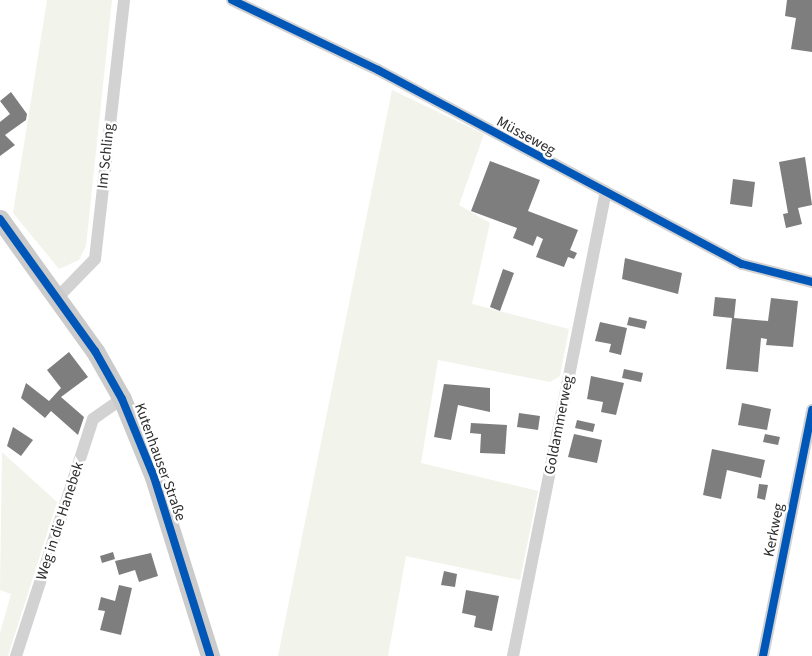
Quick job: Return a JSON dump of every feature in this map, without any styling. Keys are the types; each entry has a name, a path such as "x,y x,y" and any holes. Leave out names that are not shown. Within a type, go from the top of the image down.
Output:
{"street":[{"name":"Im Schling","path":"58,297 95,258 124,0"},
{"name":"Müsseweg","path":"232,0 378,70 605,194 742,264 812,282"},
{"name":"Goldammerweg","path":"513,656 605,194"},
{"name":"Kutenhauser Straße","path":"0,219 58,297 122,399 154,477 210,656"},
{"name":"Weg in die Hanebek","path":"16,656 93,419 122,399"},
{"name":"Kerkweg","path":"763,656 812,410"}],"shaded area":[{"path":"47,0 112,0 86,246 79,260 59,269 13,213"},
{"path":"392,90 484,134 459,205 490,223 472,304 569,329 560,376 550,382 438,360 421,463 538,491 520,580 406,556 388,656 278,656"},
{"path":"2,452 57,502 8,656 0,656 0,633 11,594 0,590"}],"building":[{"path":"787,0 812,0 812,52 791,49 796,18 785,16"},
{"path":"11,92 27,114 26,120 5,135 15,145 0,156 0,122 10,114 0,101"},
{"path":"805,157 812,205 798,208 802,224 786,228 783,214 788,213 779,162"},
{"path":"490,161 540,180 528,211 578,230 570,250 577,253 574,259 568,257 564,267 536,257 543,239 537,236 533,246 513,238 517,228 471,211"},
{"path":"733,179 755,182 752,207 730,204"},
{"path":"625,258 682,273 678,294 622,279"},
{"path":"503,269 514,273 500,311 490,307"},
{"path":"715,297 736,299 734,318 768,321 771,298 798,301 793,347 766,345 767,339 761,338 758,372 726,369 732,318 713,316"},
{"path":"629,317 647,321 645,329 627,325"},
{"path":"600,322 627,328 621,355 609,352 611,344 595,341"},
{"path":"69,352 88,377 61,397 84,417 78,435 51,411 45,418 21,398 26,383 49,401 61,388 47,370"},
{"path":"624,369 643,373 641,382 622,378"},
{"path":"591,376 624,383 616,415 601,412 603,402 587,399"},
{"path":"444,384 490,388 490,412 458,405 451,440 434,437"},
{"path":"742,403 771,409 767,430 738,425"},
{"path":"519,413 540,416 538,430 517,427"},
{"path":"577,420 595,424 593,432 575,428"},
{"path":"471,423 507,425 505,454 480,453 481,434 470,433"},
{"path":"13,427 33,440 21,456 7,446"},
{"path":"574,434 602,440 597,463 568,457"},
{"path":"765,434 780,437 778,445 763,442"},
{"path":"712,449 765,460 761,478 727,470 721,499 703,495"},
{"path":"759,484 768,485 765,500 757,498"},
{"path":"113,552 115,559 102,563 100,556"},
{"path":"151,553 158,576 139,582 135,570 119,575 115,561"},
{"path":"444,571 457,574 455,587 441,585"},
{"path":"119,585 132,588 121,635 100,630 105,611 98,610 101,597 115,601"},
{"path":"466,590 499,596 492,631 474,627 476,616 462,613"}],"cycle path":[{"path":"232,0 378,70 742,264 812,282"},
{"path":"0,219 95,351 122,399 154,477 210,656"},
{"path":"763,656 812,410"}]}
